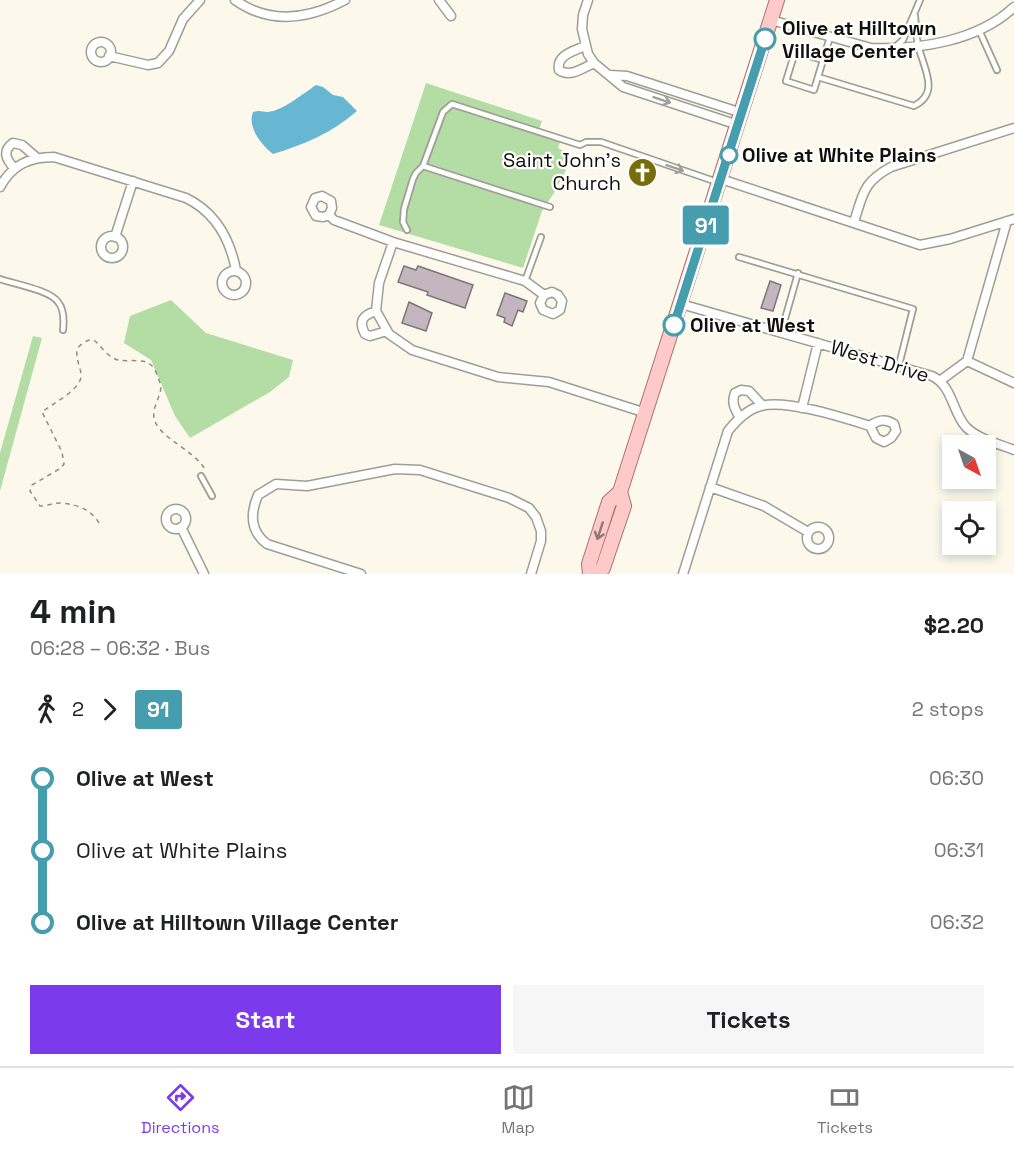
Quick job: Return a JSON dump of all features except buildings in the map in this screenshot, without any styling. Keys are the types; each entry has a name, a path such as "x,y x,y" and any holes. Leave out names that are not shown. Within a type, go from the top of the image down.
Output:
{"main road":[{"path":"590,574 589,564 609,502 620,492 777,0"},
{"path":"598,574 603,568 624,506 620,492"}],"street":[{"path":"110,56 148,65 159,63 169,51 183,19 200,0"},
{"path":"235,0 255,10 281,18 316,12 345,0"},
{"path":"439,0 451,16"},
{"path":"588,0 583,15 582,30 585,46 594,63 623,87 740,119"},
{"path":"771,20 871,48 893,48 958,38 992,24 1014,7"},
{"path":"585,46 561,58 558,63 560,70 564,74 569,74 594,63"},
{"path":"854,222 864,190 880,173 891,167 1014,128"},
{"path":"14,168 7,160 5,153 13,143 22,145 36,157"},
{"path":"0,187 14,168 36,157 63,158 186,198 209,212 225,238 236,270"},
{"path":"116,237 133,181"},
{"path":"720,181 921,245 950,239 1011,220"},
{"path":"329,214 334,220 393,242 525,281 544,295"},
{"path":"941,380 967,361 1011,220"},
{"path":"393,242 379,283 376,311 387,331 412,350 498,377 549,382 646,413"},
{"name":"West Drive","path":"681,304 898,365 941,380 962,422 968,428 975,434 1014,450"},
{"path":"376,311 363,318 362,329 370,336 387,331"},
{"path":"802,408 818,343"},
{"path":"967,361 1014,383"},
{"path":"740,418 732,400 735,393 741,390 749,391 762,405"},
{"path":"683,574 728,431 740,418 762,405 769,404 802,408 870,426"},
{"path":"362,574 267,544 256,532 252,522 258,495 269,486 276,484 307,486 395,469 420,470 509,498 529,508 538,521 541,536 531,574"},
{"path":"710,487 764,506 808,532"},
{"path":"180,527 204,574"}],"lane":[{"path":"893,48 903,40 920,0"},
{"path":"818,77 914,106 923,101 929,80 918,45 915,16"},
{"path":"979,30 997,70"},
{"path":"823,60 795,52 786,81 814,90 831,37"},
{"path":"407,230 403,222 404,209 416,173 423,166 438,121 443,112 452,104 580,146 586,142 601,142 720,181"},
{"path":"423,166 550,207"},
{"path":"525,281 541,237"},
{"path":"739,257 913,309 898,365"},
{"path":"781,333 798,273"},
{"path":"0,279 50,295 61,308 63,330"},
{"path":"201,476 212,496"}],"path":[{"path":"99,523 92,513 78,506 60,503 40,506 30,491 32,485 64,464 62,452 42,412 73,389 80,379 77,349 85,342 96,341 106,354 118,360 145,362 152,365 161,386 154,411 157,426 169,438 198,459 208,475"}],"green space":[{"path":"426,83 542,121 537,135 560,142 558,148 566,152 562,165 566,170 542,211 523,268 379,225"},
{"path":"171,300 206,333 293,360 289,377 270,392 190,438 175,416 151,360 124,343 130,316"},
{"path":"33,336 42,338 0,491 0,453"}],"water":[{"path":"316,85 323,87 333,95 343,97 357,111 338,126 317,137 273,154 260,140 254,129 253,112 274,111"}],"bus line":[{"name":"91","path":"674,325 765,39"}],"place":[{"name":"Olive at Hilltown Village Center","path":"765,39"},
{"name":"Olive at White Plains","path":"729,155"},
{"name":"Saint John's Church","path":"642,172"},
{"name":"Olive at West","path":"674,325"}]}
